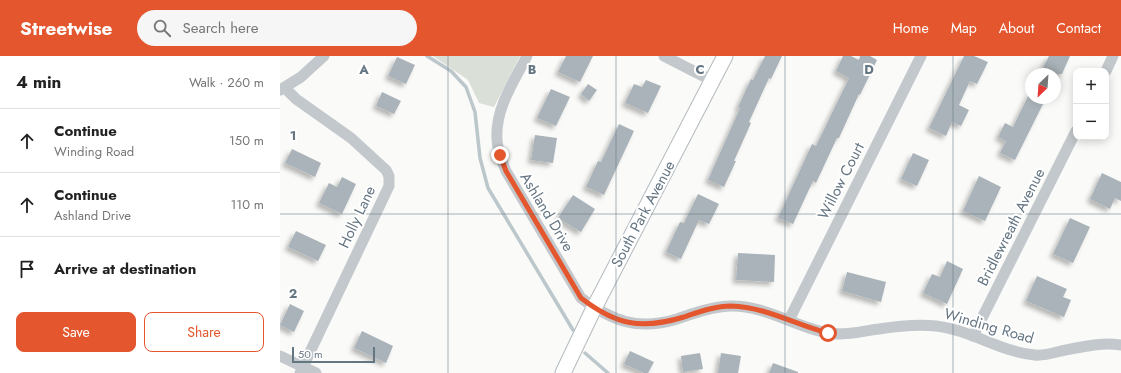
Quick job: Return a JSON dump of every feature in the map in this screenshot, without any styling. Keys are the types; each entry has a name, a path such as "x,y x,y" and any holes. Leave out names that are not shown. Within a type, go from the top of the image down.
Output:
{"street":[{"path":"282,89 301,77 324,56"},
{"name":"Ashland Drive","path":"527,56 503,104 500,115 496,139 500,155 506,171 581,298 594,308"},
{"path":"664,56 713,81"},
{"name":"South Park Avenue","path":"563,373 594,308 725,56"},
{"name":"Willow Court","path":"789,320 921,56"},
{"path":"1107,68 1113,56"},
{"name":"Holly Lane","path":"282,89 351,138 386,170 390,179 389,186 301,370"},
{"name":"Bridlewreath Avenue","path":"973,336 1073,137"},
{"name":"Winding Road","path":"594,308 626,323 642,324 674,320 709,309 731,306 770,313 828,333 843,334 894,327 924,325 939,326 973,336 1017,353 1037,355 1095,344 1109,343 1121,345"},
{"path":"280,356 301,370 316,373"}],"shaded area":[{"path":"433,56 520,56 494,107 479,103 468,80"}],"building":[{"path":"566,56 593,56 580,82 558,72"},
{"path":"765,56 782,56 771,79 769,78 749,122 751,123 724,187 708,180 740,108 738,107 751,79 753,80"},
{"path":"843,56 851,56 859,60 860,56 870,56 877,60 816,183 813,181 793,224 778,218 812,144 816,146 849,78 836,71"},
{"path":"964,56 974,56 988,62 977,84 970,81 959,105 969,110 961,126 952,122 946,136 929,128"},
{"path":"1049,56 1070,56 1062,74 1061,68 1043,68"},
{"path":"397,57 415,65 406,84 388,76"},
{"path":"646,80 661,86 648,113 625,103 634,84 642,87"},
{"path":"588,84 597,90 589,101 581,94"},
{"path":"551,89 570,97 556,126 537,118"},
{"path":"382,92 401,101 394,114 376,106"},
{"path":"1025,102 1025,104 1043,104 1015,160 1000,153 1006,141 998,137 1005,123 1013,127"},
{"path":"619,124 634,131 604,195 586,187 598,161 601,162"},
{"path":"535,135 557,138 553,163 531,160"},
{"path":"292,149 321,163 315,177 285,163"},
{"path":"913,153 929,160 917,186 901,179"},
{"path":"1102,173 1121,182 1121,201 1115,198 1110,209 1090,199"},
{"path":"979,176 1001,187 985,221 963,211"},
{"path":"342,177 356,184 342,214 319,203 329,183 337,187"},
{"path":"698,194 719,204 709,224 699,220 681,259 666,252 680,222 684,223"},
{"path":"573,195 595,209 581,232 558,218"},
{"path":"1070,218 1090,227 1073,263 1053,254"},
{"path":"296,231 326,245 318,261 288,247"},
{"path":"738,253 775,255 774,282 736,280"},
{"path":"947,261 963,269 947,304 923,293 932,274 940,277"},
{"path":"847,272 886,282 881,302 842,291"},
{"path":"1037,276 1067,289 1063,297 1071,300 1064,317 1026,301"},
{"path":"290,304 304,311 294,332 280,325"},
{"path":"362,331 393,346 386,363 354,348"},
{"path":"630,351 654,362 648,373 644,373 624,364"},
{"path":"700,353 703,369 683,372 681,356"},
{"path":"721,353 741,356 738,373 718,373"},
{"path":"773,363 798,372 798,373 769,373"}],"waterway":[{"path":"427,56 451,71 466,87 475,112 480,158 488,188 573,330"},
{"path":"585,353 608,373"}],"route":[{"path":"500,155 506,171 581,298 594,308 626,323 642,324 674,320 709,309 731,306 770,313 828,333"}]}
